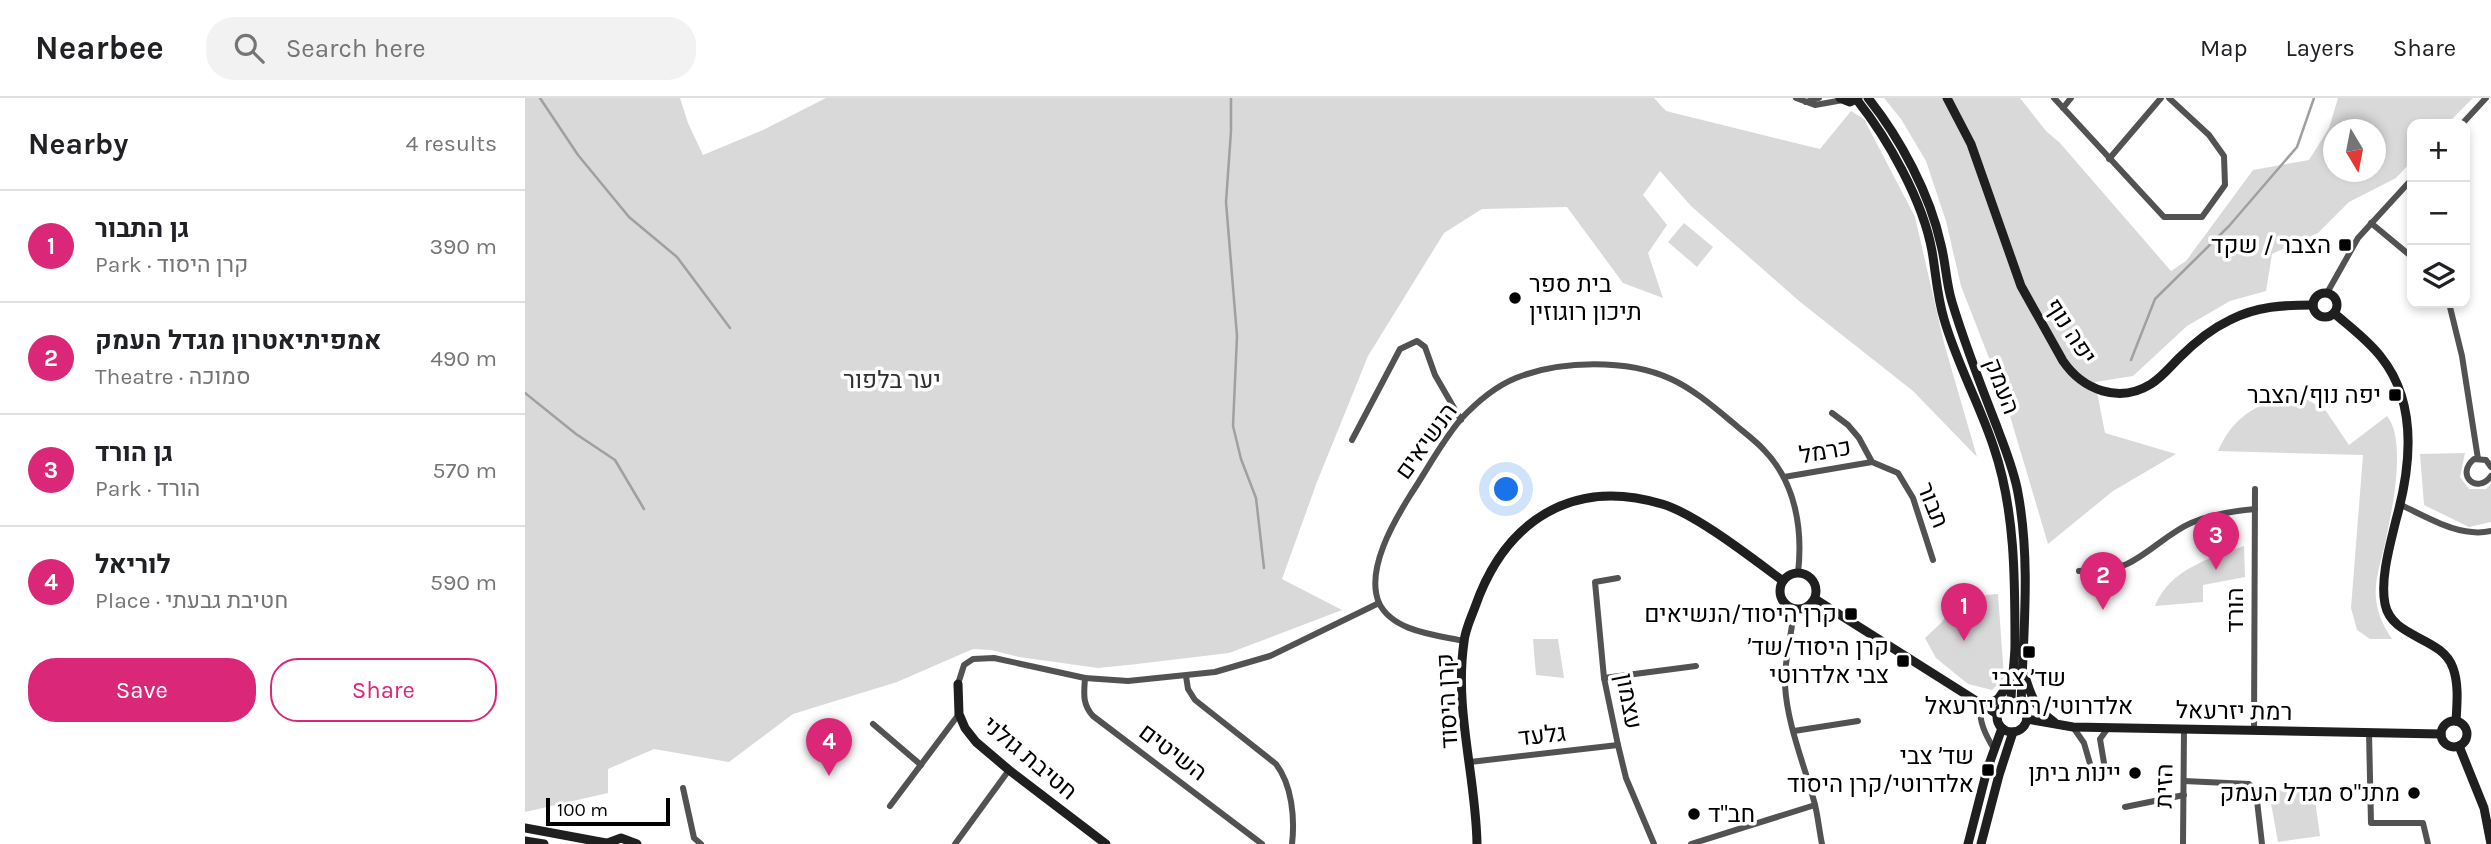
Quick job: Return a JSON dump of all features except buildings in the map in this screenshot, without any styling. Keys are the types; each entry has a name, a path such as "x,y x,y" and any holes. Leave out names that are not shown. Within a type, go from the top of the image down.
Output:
{"street":[{"path":"1796,98 1815,105 1842,99"},
{"path":"1804,102 1819,98"},
{"name":"העמק","path":"1868,98 1882,115 1918,178 1941,244 1947,287 1962,335 2010,460 2024,538 2025,628 2021,705"},
{"name":"יפה נוף","path":"1947,98 1971,144 2023,289 2063,361 2077,378 2086,384 2106,392 2141,389 2163,374 2203,337 2232,318 2270,306 2313,305"},
{"path":"2054,98 2164,217 2202,217 2225,184 2224,156 2209,135 2169,98"},
{"path":"2063,108 2071,98"},
{"path":"2109,159 2161,98"},
{"name":"העמק","path":"1842,99 1850,102 1857,99 1879,128 1918,208 1932,250 1936,293 1947,331 1994,449 2003,484 2014,574 2015,644 2011,702"},
{"path":"2467,119 2485,99 2491,106"},
{"path":"2327,293 2336,300 2337,308 2334,313 2322,317 2313,305 2319,295 2327,293 2350,250 2409,182"},
{"path":"2371,223 2407,253"},
{"path":"2450,308 2462,356 2478,459"},
{"path":"2334,313 2382,357 2402,398 2409,439 2401,505 2386,570 2386,608 2392,620 2447,657 2456,682 2456,721"},
{"path":"1352,440 1399,349 1416,341 1425,347 1435,375 1461,420"},
{"name":"הנשיאים","path":"1379,603 1376,584 1378,564 1385,541 1397,515 1461,420 1490,394 1514,378 1552,368 1584,364 1630,368 1671,379 1712,406 1765,450 1784,477 1795,507 1800,533 1798,573"},
{"name":"תבור","path":"1832,413 1859,438 1872,462 1898,473 1913,498 1933,560"},
{"path":"2491,467 2486,460 2474,459 2467,465 2466,473 2470,481 2482,484 2491,475"},
{"name":"כרמל","path":"1784,477 1872,462"},
{"name":"הורד","path":"2254,730 2255,489"},
{"name":"קרן היסוד","path":"1477,844 1462,680 1464,640 1492,568 1532,521 1578,499 1610,494 1665,505 1698,523 1783,581"},
{"path":"2401,505 2462,532 2491,531"},
{"path":"2079,571 2126,565 2169,535 2192,523 2220,514 2255,509"},
{"path":"1798,573 1812,579 1816,589 1815,599 1804,609 1794,609 1786,605 1781,598 1783,581 1798,573"},
{"name":"עצמון","path":"1618,578 1595,582 1604,678 1626,778 1654,844"},
{"path":"1815,599 1997,714"},
{"path":"958,684 964,665 973,659 994,658 1085,678 1128,681 1215,672 1270,656 1379,603 1388,614 1409,627 1464,640"},
{"path":"1794,609 1793,630 1786,659 1785,687 1794,731 1815,805 1822,844"},
{"path":"2022,665 2030,694 2040,712 2059,724"},
{"path":"1604,678 1696,666"},
{"path":"1186,676 1188,689 1195,701 1276,764 1284,774 1289,787 1292,844"},
{"name":"השיטים","path":"1085,678 1086,708 1093,716 1262,844"},
{"path":"1982,705 1998,699 2011,680"},
{"name":"חטיבת גולני","path":"958,684 959,714 965,728 976,742 1106,844"},
{"path":"2011,702 2021,705 2027,714 2022,728 2013,732 2002,728 1997,722 1997,714 2002,706 2011,702"},
{"path":"1982,705 1979,716 1994,750"},
{"path":"890,806 959,714"},
{"name":"רמת יזרעאל","path":"2027,719 2073,727 2441,734"},
{"path":"1794,731 1858,721"},
{"path":"2456,721 2462,723 2467,732 2464,742 2459,746 2449,746 2443,741 2441,734 2447,723 2456,721"},
{"path":"873,723 921,765"},
{"path":"2073,727 2084,743 2095,781 2102,779 2105,769 2100,739 2108,728"},
{"path":"1968,844 2002,728"},
{"name":"הזית","path":"2183,844 2184,729"},
{"path":"1981,844 2013,732"},
{"path":"2369,732 2371,823 2423,823 2428,844"},
{"name":"גלעד","path":"1470,762 1618,746"},
{"path":"2459,746 2484,808 2491,844"},
{"path":"955,844 1009,770"},
{"path":"2184,781 2249,784 2256,792 2262,844"},
{"path":"683,788 694,838 701,844"},
{"path":"2125,807 2183,795"},
{"path":"1691,844 1815,805"},
{"path":"525,828 606,843 621,838 629,839 637,844"},
{"path":"525,841 544,844"}],"green space":[{"name":"יער בלפור","path":"525,98 680,98 703,155 763,130 826,98 1654,98 1666,111 1820,149 1851,111 1864,119 1915,217 1944,343 1977,457 1913,391 1799,301 1691,206 1660,171 1643,195 1667,225 1648,253 1663,298 1623,283 1567,207 1482,209 1444,233 1368,356 1317,482 1282,579 1342,610 1229,653 1137,664 1098,668 973,649 897,682 793,714 729,762 654,749 608,769 608,793 525,812"},
{"path":"1884,98 2020,98 2046,131 2060,143 2171,271 2186,261 2253,170 2309,160 2323,138 2323,182 2386,182 2386,119 2332,119 2338,98 2473,98 2452,119 2407,119 2407,166 2396,178 2349,202 2318,233 2272,254 2266,291 2230,301 2187,326 2133,376 2095,382 2105,433 2176,454 2113,491 2048,544 2005,399 1961,286 1946,221 1926,161 1901,119"},
{"path":"1684,223 1713,247 1697,267 1668,242"},
{"path":"2285,396 2308,400 2326,411 2349,445 2387,416 2393,427 2396,441 2396,476 2376,592 2379,615 2392,639 2370,639 2357,630 2351,608 2363,455 2218,451 2230,430 2245,415"},
{"path":"2465,453 2460,477 2469,489 2486,489 2491,484 2491,522 2469,527 2424,505 2420,454"},
{"path":"2244,546 2245,577 2203,585 2203,602 2155,606 2170,583 2181,574 2205,561"},
{"path":"1998,594 2004,678 1992,690 1968,684 1936,658 1925,638 1942,622 1959,597"},
{"path":"1533,639 1558,639 1564,678 1536,675"},
{"path":"2313,785 2320,836 2278,842 2269,792"}],"waterway":[{"path":"540,98 578,155 629,217 677,257 730,328"},
{"path":"1231,98 1226,202 1237,336 1233,426 1241,459 1256,498 1264,568"},
{"path":"2131,360 2155,299 2229,226 2297,147 2314,98"},
{"path":"525,393 576,434 615,460 644,509"}],"place":[{"name":"הצבר / שקד","path":"2345,245"},
{"name":"בית ספר תיכון רוגוזין","path":"1515,298"},
{"name":"יפה נוף/הצבר","path":"2395,395"},
{"name":"גן הורד","path":"2216,570"},
{"name":"אמפיתיאטרון מגדל העמק","path":"2103,610"},
{"name":"קרן היסוד/הנשיאים","path":"1851,614"},
{"name":"גן התבור","path":"1964,641"},
{"name":"שד׳ צבי אלדרוטי/רמת יזרעאל","path":"2029,652"},
{"name":"קרן היסוד/שד׳ צבי אלדרוטי","path":"1903,661"},
{"name":"שד׳ צבי אלדרוטי/קרן היסוד","path":"1988,770"},
{"name":"יינות ביתן","path":"2135,773"},
{"name":"לוריאל","path":"829,776"},
{"name":"מתנ\"ס מגדל העמק","path":"2414,793"},
{"name":"חב\"ד","path":"1694,814"}]}
